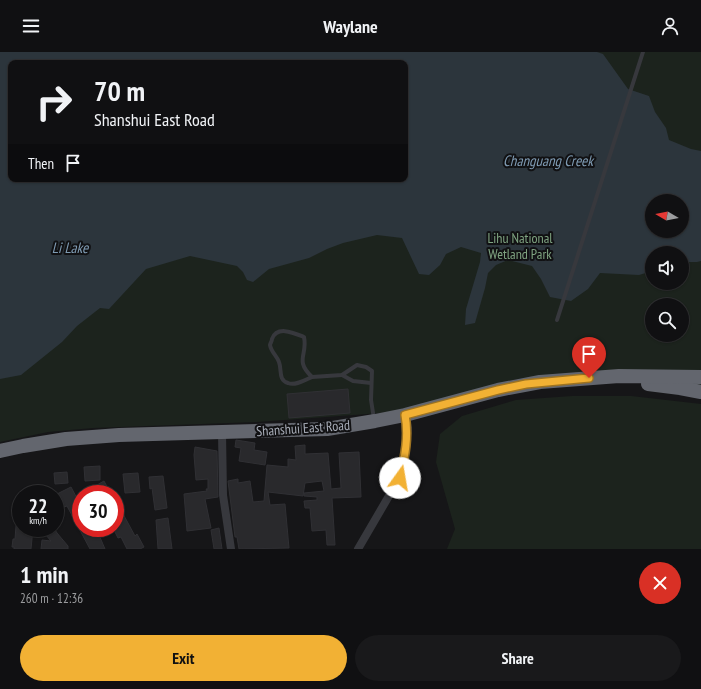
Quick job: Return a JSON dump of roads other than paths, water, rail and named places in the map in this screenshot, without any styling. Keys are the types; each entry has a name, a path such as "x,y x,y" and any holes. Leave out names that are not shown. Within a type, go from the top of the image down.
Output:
{"highway":[{"name":"Shanshui East Road","path":"0,451 66,439 118,435 327,429 405,415 526,384 577,378 619,376 701,377"},
{"name":"Shanshui East Road","path":"602,377 701,392"}],"street":[{"path":"358,549 400,478 406,449 408,428 405,415"},
{"path":"222,432 223,495 231,549"}],"lane":[{"path":"557,320 643,52"},
{"path":"312,377 305,370 302,359 306,344 304,337 290,331 280,331 273,336 270,345 279,362 280,376 286,383 292,385 312,377 342,375 357,365 366,367 372,371 371,400 375,421"},
{"path":"342,375 353,381 372,383"}],"water":[{"path":"0,52 597,52 603,54 628,89 649,96 655,112 666,128 669,140 691,149 701,151 701,261 689,262 689,246 645,246 645,273 639,275 600,273 588,289 571,301 550,297 541,279 532,266 508,260 496,265 488,273 475,323 465,325 466,309 480,262 481,253 461,247 446,254 440,265 429,275 419,274 402,238 377,235 343,243 309,258 269,269 253,282 247,280 243,272 237,266 190,256 146,269 109,309 100,308 77,326 62,342 21,375 0,379"}],"water label":[{"name":"Changuang Creek","path":"548,160"},
{"name":"Li Lake","path":"70,247"}],"park label":[{"name":"Lihu National Wetland Park","path":"520,246"}]}
